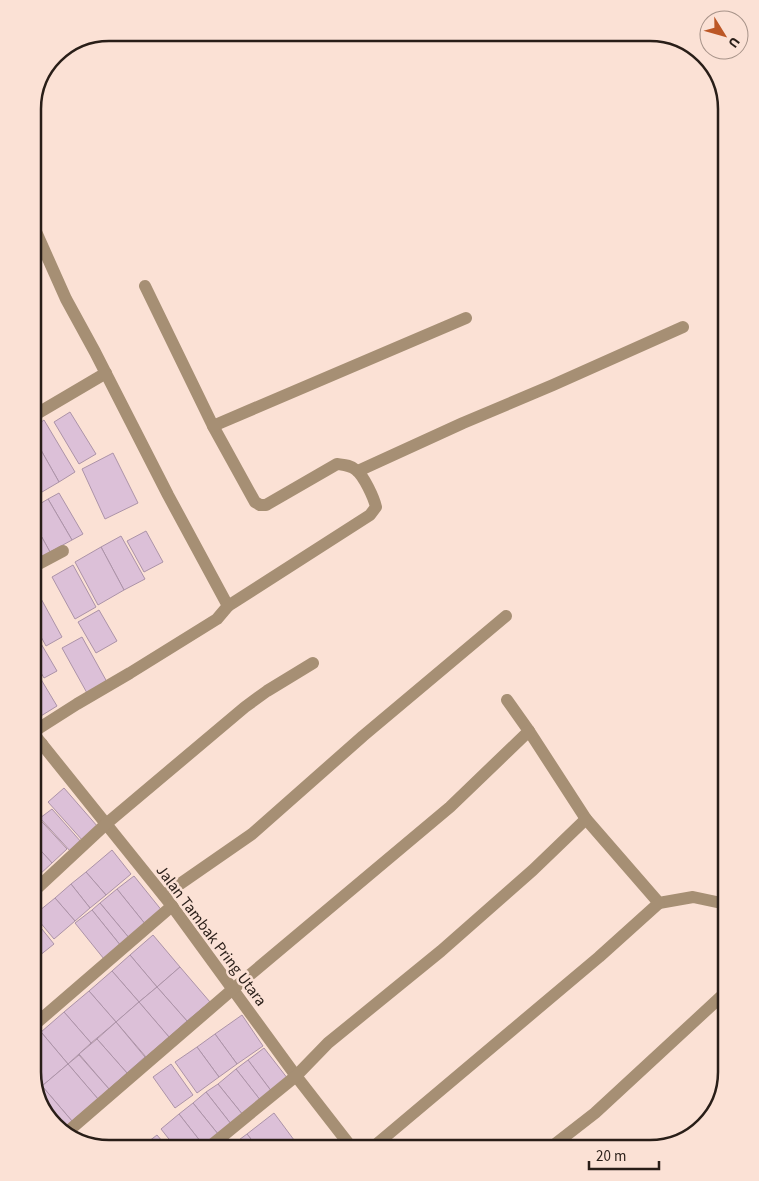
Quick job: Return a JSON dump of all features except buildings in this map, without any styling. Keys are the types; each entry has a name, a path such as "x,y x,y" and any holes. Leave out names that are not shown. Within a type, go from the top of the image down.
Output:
{"street":[{"path":"41,243 66,299 228,606"},
{"path":"41,726 217,619 228,606 370,514 376,507 374,498 358,471 347,465 337,464 266,505 260,505 255,502 213,426 145,286"},
{"path":"213,426 466,318"},
{"path":"358,471 683,327"},
{"path":"41,411 106,373"},
{"path":"41,563 63,551"},
{"path":"164,895 252,834 363,736 506,616"},
{"path":"41,884 106,824 245,707 266,691 313,663"},
{"path":"506,700 529,731 586,819 659,903"},
{"path":"72,1128 233,989 450,807 529,731"},
{"name":"Jalan Tambak Pring Utara","path":"41,752 106,824 164,895 296,1076 346,1140"},
{"path":"218,1140 296,1076 328,1043 441,951 533,870 586,819"},
{"path":"381,1140 659,903 694,897 718,902"},
{"path":"41,1018 172,906"},
{"path":"560,1140 594,1113 718,999"}]}
